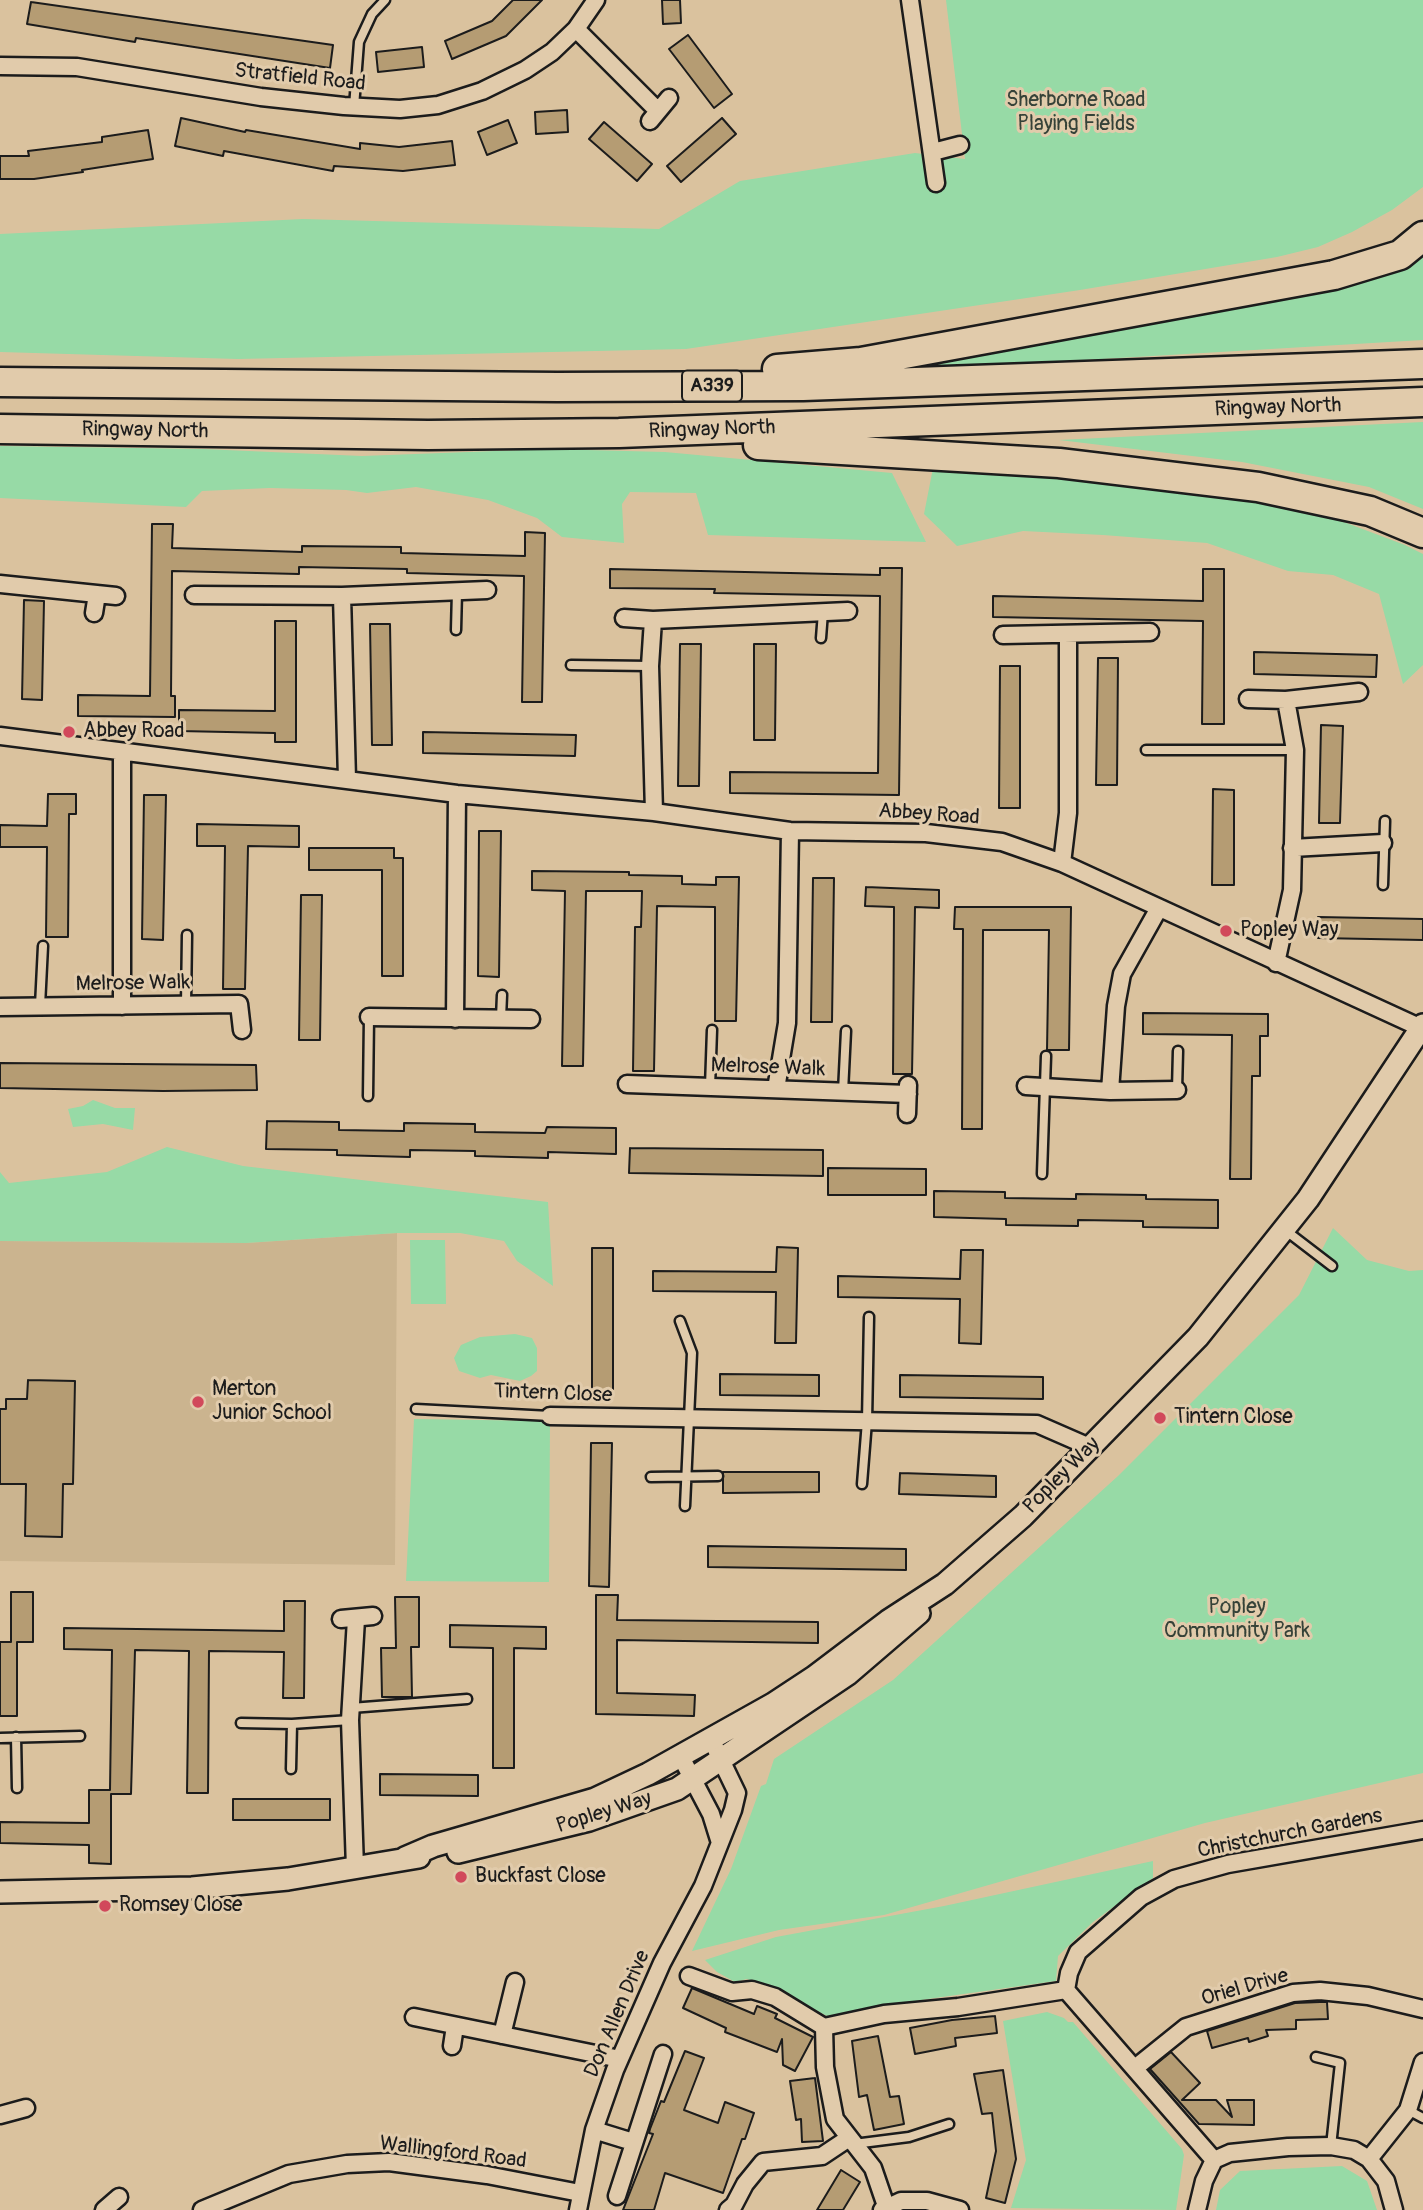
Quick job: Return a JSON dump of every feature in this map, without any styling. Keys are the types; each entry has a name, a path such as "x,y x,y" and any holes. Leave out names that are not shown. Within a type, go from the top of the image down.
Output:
{"highway":[{"path":"646,387 766,370 861,362 1334,275 1400,255 1423,236"},
{"name":"Ringway North","path":"0,382 803,386 1423,364"},
{"name":"Ringway North","path":"0,429 428,435 619,433 1423,402"},
{"path":"619,433 760,445 1059,463 1258,486 1370,512 1423,533"}],"street":[{"name":"Stratfield Road","path":"0,66 16,64 77,67 261,97 354,107 400,109 438,105 482,91 525,70 552,52 576,29 596,0"},
{"path":"909,0 936,183"},
{"path":"576,29 659,110"},
{"path":"933,152 960,145"},
{"path":"0,584 116,596"},
{"path":"194,595 342,596 487,590"},
{"path":"94,613 97,594"},
{"path":"342,596 347,779"},
{"path":"624,618 653,620 848,611"},
{"path":"653,620 650,666 654,813"},
{"path":"1003,635 1150,632"},
{"path":"1062,863 1068,813 1068,634"},
{"path":"1248,699 1286,700 1359,692"},
{"path":"1276,963 1292,891 1295,750 1286,700"},
{"name":"Abbey Road","path":"0,736 457,794 654,813 790,831 926,833 1002,842 1062,863 1276,963 1422,1027"},
{"path":"122,752 122,1006"},
{"path":"455,1019 457,794"},
{"path":"776,1089 787,1023 790,831"},
{"path":"1292,848 1383,844"},
{"path":"1110,1091 1116,1006 1122,974 1159,908"},
{"name":"Melrose Walk","path":"0,1007 239,1004 242,1031"},
{"path":"369,1017 531,1019"},
{"name":"Popley Way","path":"405,1858 432,1846 595,1799 681,1757 783,1697 888,1621 945,1584 1023,1516 1198,1337 1308,1199 1422,1027"},
{"name":"Melrose Walk","path":"627,1084 843,1091 908,1089 907,1114"},
{"path":"1026,1086 1110,1091 1177,1090"},
{"name":"Tintern Close","path":"550,1416 1037,1424 1092,1448"},
{"name":"Popley Way","path":"0,1892 192,1888 288,1879 405,1858 443,1855 589,1820 658,1797 693,1779 848,1674 907,1625 945,1584"},
{"path":"355,1868 351,1714 357,1618"},
{"name":"Don Allen Drive","path":"578,2210 594,2130 620,2059 662,1963 703,1886 737,1793 711,1739"},
{"path":"681,1757 711,1814 720,1843"},
{"name":"Christchurch Gardens","path":"1066,1990 1069,1973 1078,1952 1141,1897 1174,1879 1228,1864 1423,1830"},
{"path":"689,1976 732,1992 752,1990 775,1997 824,2027 884,2014 958,2007 1066,1990 1214,2160"},
{"path":"502,2035 514,1982"},
{"name":"Oriel Drive","path":"1135,2068 1186,2028 1293,1993 1320,1991 1368,1996 1423,2009"},
{"path":"414,2017 620,2059"},
{"path":"452,2046 455,2026"},
{"path":"824,2027 825,2067 835,2119 873,2168 884,2208 901,2201 927,2200 960,2210"},
{"path":"617,2196 663,2054"},
{"path":"1369,2159 1408,2110 1423,2062"},
{"path":"0,2115 26,2109"},
{"path":"594,2130 633,2141"},
{"path":"728,2210 763,2162 822,2156 851,2141"},
{"path":"1197,2210 1204,2181 1214,2160 1230,2153 1331,2146 1354,2150 1369,2159 1386,2181 1394,2210"},
{"name":"Wallingford Road","path":"202,2210 289,2174 347,2164 389,2162 487,2175 580,2193"},
{"path":"104,2210 119,2197"}],"lane":[{"path":"354,107 359,42 372,14 385,0"},
{"path":"456,630 457,591"},
{"path":"821,638 823,612"},
{"path":"571,665 650,666"},
{"path":"1146,750 1295,750"},
{"path":"1383,885 1385,821"},
{"path":"186,1004 187,935"},
{"path":"40,1007 43,946"},
{"path":"501,1018 502,995"},
{"path":"368,1096 369,1017"},
{"path":"710,1087 712,1030"},
{"path":"843,1091 846,1031"},
{"path":"1177,1090 1178,1051"},
{"path":"1042,1174 1046,1056"},
{"path":"1285,1230 1332,1266"},
{"path":"862,1484 867,1421 869,1317"},
{"path":"680,1321 692,1353 685,1506"},
{"name":"Tintern Close","path":"416,1409 550,1416"},
{"path":"651,1476 718,1476"},
{"path":"241,1723 292,1724 467,1699"},
{"path":"291,1769 292,1724"},
{"path":"0,1738 80,1736"},
{"path":"16,1737 17,1788"},
{"path":"1315,2057 1340,2063 1331,2146"},
{"path":"1408,2110 1423,2118"},
{"path":"851,2141 909,2137 948,2124"}],"shaded area":[{"name":"Merton Junior School","path":"397,1233 395,1565 0,1561 0,1241 246,1243"}],"green space":[{"name":"Sherborne Road Playing Fields","path":"946,0 1423,0 1423,187 1392,210 1352,232 1318,247 1277,257 1080,290 686,349 238,359 0,352 0,234 303,219 659,229 740,181 915,153 965,159"},
{"path":"1423,252 1423,340 882,372"},
{"path":"1423,422 1423,509 1369,487 1242,462 1059,440"},
{"path":"0,446 203,449 362,456 548,449 665,452 892,473 926,542 708,535 696,493 630,492 622,504 624,543 562,537 537,518 488,500 416,487 367,493 270,488 202,491 186,507 0,498"},
{"path":"933,468 1201,492 1312,510 1405,545 1423,554 1423,665 1403,684 1379,594 1333,575 1288,571 1207,543 1023,531 957,546 924,514"},
{"path":"93,1100 115,1108 135,1108 133,1130 103,1124 73,1127 68,1109 83,1106"},
{"path":"167,1147 243,1166 548,1202 553,1286 517,1261 504,1241 460,1233 397,1233 246,1243 0,1241 0,1172 9,1183 107,1172"},
{"name":"Popley Community Park","path":"1333,1228 1367,1260 1409,1271 1423,1270 1423,1773 1205,1823 884,1915 779,1930 692,1951 731,1869 761,1786 766,1784 774,1759 893,1680 1118,1476 1299,1295"},
{"path":"410,1240 445,1240 446,1304 411,1304"},
{"path":"515,1334 532,1338 537,1348 537,1371 531,1376 520,1381 491,1375 480,1378 459,1371 454,1358 461,1345 480,1337"},
{"path":"414,1419 550,1421 549,1582 406,1581"},
{"path":"1153,1861 1153,1878 1093,1922 1058,1956 1056,1981 928,1999 829,2017 747,1979 735,1982 717,1972 705,1960 776,1937 944,1906"},
{"path":"1047,2012 1073,2022 1182,2149 1184,2155 1176,2210 1011,2208 1026,2160 1003,2021"},
{"path":"1342,2166 1367,2181 1377,2210 1216,2210 1220,2190 1240,2171"}],"building":[{"path":"513,0 542,0 506,36 452,59 445,41 492,21"},
{"path":"662,0 680,0 681,23 663,24"},
{"path":"31,2 333,45 330,68 136,38 135,42 27,24"},
{"path":"688,35 732,94 714,108 669,49"},
{"path":"422,47 424,67 378,72 376,52"},
{"path":"567,110 568,132 536,134 535,112"},
{"path":"181,118 245,132 246,130 360,149 360,143 399,147 452,141 455,165 403,171 334,166 333,171 224,151 223,156 175,146"},
{"path":"722,118 736,134 681,182 667,166"},
{"path":"508,120 517,143 487,155 478,132"},
{"path":"604,122 652,164 637,181 589,139"},
{"path":"148,130 153,159 34,179 0,179 0,156 29,156 28,151 102,142 102,137"},
{"path":"152,524 173,524 172,548 302,552 302,546 401,547 401,553 525,556 525,532 545,533 542,702 522,702 524,576 407,573 407,569 299,567 299,574 172,571 171,696 175,696 175,717 78,716 78,695 150,696"},
{"path":"880,568 902,568 899,795 730,793 730,772 878,773 880,596 714,593 715,589 610,588 610,569 880,575"},
{"path":"1203,569 1224,569 1224,724 1202,724 1203,621 993,617 993,596 1203,601"},
{"path":"24,600 44,601 42,700 22,699"},
{"path":"275,621 296,621 296,742 275,742 275,733 179,731 179,710 275,711"},
{"path":"370,624 390,624 392,745 372,745"},
{"path":"680,644 701,644 699,786 678,786"},
{"path":"754,644 776,644 775,740 754,740"},
{"path":"1254,652 1377,655 1376,677 1254,674"},
{"path":"1098,658 1118,658 1117,785 1096,785"},
{"path":"1000,666 1020,666 1020,808 999,808"},
{"path":"1321,725 1343,726 1340,823 1319,823"},
{"path":"423,732 576,735 575,756 423,753"},
{"path":"1213,789 1234,790 1234,885 1212,885"},
{"path":"48,794 76,794 76,814 69,814 68,937 46,937 47,847 0,847 0,825 47,826"},
{"path":"144,795 166,795 163,940 142,939"},
{"path":"197,824 299,826 299,847 248,846 245,989 223,989 225,846 197,846"},
{"path":"479,831 501,831 499,977 478,976"},
{"path":"309,848 394,848 394,858 403,858 403,976 382,976 382,870 309,870"},
{"path":"532,871 629,872 629,875 682,876 682,884 716,885 716,877 739,877 736,1021 715,1021 715,907 657,906 654,1071 633,1071 635,927 641,927 642,891 586,891 583,1066 562,1066 565,891 532,890"},
{"path":"813,878 834,878 832,1022 811,1022"},
{"path":"866,887 939,890 939,908 915,907 912,1074 893,1074 894,907 865,906"},
{"path":"301,895 322,895 320,1040 299,1040"},
{"path":"955,907 1071,907 1069,1050 1047,1050 1049,930 983,930 982,1129 962,1129 963,929 954,929"},
{"path":"1318,917 1423,919 1423,940 1318,938"},
{"path":"1143,1013 1268,1014 1268,1036 1260,1036 1260,1076 1252,1076 1251,1179 1230,1179 1232,1035 1143,1034"},
{"path":"0,1063 256,1065 257,1090 0,1088"},
{"path":"267,1121 339,1122 339,1130 404,1131 404,1123 475,1124 475,1132 545,1133 547,1127 616,1128 616,1154 548,1152 548,1158 475,1156 475,1151 410,1150 410,1157 337,1155 337,1150 266,1149"},
{"path":"630,1148 823,1150 823,1176 629,1173"},
{"path":"828,1168 926,1169 926,1195 828,1195"},
{"path":"934,1191 1005,1192 1005,1198 1076,1199 1076,1194 1218,1200 1218,1228 1143,1227 1143,1221 1078,1220 1078,1226 1006,1225 1006,1219 934,1217"},
{"path":"777,1247 798,1248 796,1343 775,1343 776,1292 653,1291 653,1271 776,1272"},
{"path":"592,1248 613,1248 613,1395 592,1395"},
{"path":"961,1250 983,1250 981,1344 959,1343 960,1299 838,1297 838,1276 960,1279"},
{"path":"720,1374 819,1375 819,1396 720,1395"},
{"path":"900,1375 1043,1377 1043,1399 900,1397"},
{"path":"28,1380 75,1381 73,1484 63,1484 62,1537 25,1536 26,1484 0,1484 0,1409 6,1409 6,1399 27,1399"},
{"path":"591,1443 612,1443 609,1587 589,1586"},
{"path":"723,1472 819,1472 819,1492 723,1493"},
{"path":"900,1473 996,1476 996,1497 899,1494"},
{"path":"708,1546 906,1549 906,1570 708,1567"},
{"path":"11,1592 33,1592 33,1642 17,1642 17,1716 0,1716 0,1642 11,1642"},
{"path":"596,1595 618,1595 617,1620 818,1622 818,1643 617,1640 617,1693 695,1695 694,1716 596,1714"},
{"path":"395,1597 419,1597 419,1647 411,1647 412,1697 382,1697 381,1648 396,1648"},
{"path":"284,1601 305,1601 304,1698 283,1698 284,1652 209,1651 208,1793 187,1793 189,1651 135,1650 131,1794 111,1794 111,1864 89,1863 89,1845 0,1843 0,1822 89,1823 89,1790 110,1790 112,1650 64,1649 64,1628 284,1631"},
{"path":"450,1625 546,1627 546,1649 514,1648 514,1768 493,1768 493,1648 450,1647"},
{"path":"380,1774 478,1775 478,1796 380,1795"},
{"path":"233,1799 330,1799 330,1820 233,1820"},
{"path":"692,1988 754,2014 757,2006 777,2014 775,2018 813,2037 795,2071 783,2065 782,2039 777,2052 725,2032 726,2028 683,2008"},
{"path":"1327,2002 1328,2019 1296,2020 1296,2029 1266,2030 1268,2036 1249,2042 1248,2038 1212,2048 1207,2031 1295,2003"},
{"path":"995,2016 997,2033 955,2038 956,2046 915,2054 910,2028"},
{"path":"878,2036 890,2097 899,2096 904,2124 874,2130 867,2095 859,2097 852,2041"},
{"path":"685,2051 704,2058 684,2110 718,2123 725,2102 754,2113 745,2139 742,2139 723,2193 665,2173 654,2210 623,2210 653,2134 649,2133 650,2129"},
{"path":"1171,2052 1200,2083 1182,2100 1216,2100 1232,2117 1227,2100 1254,2100 1254,2125 1199,2124 1150,2069"},
{"path":"1003,2070 1016,2159 1005,2203 986,2198 996,2151 992,2113 982,2114 974,2074"},
{"path":"815,2078 823,2141 802,2142 801,2119 796,2120 790,2081"},
{"path":"841,2170 860,2182 843,2210 817,2210"}],"place":[{"name":"Abbey Road","path":"69,732"},
{"name":"Popley Way","path":"1226,931"},
{"name":"Merton Junior School","path":"198,1402"},
{"name":"Tintern Close","path":"1160,1418"},
{"name":"Buckfast Close","path":"461,1877"},
{"name":"Romsey Close","path":"105,1906"}]}
